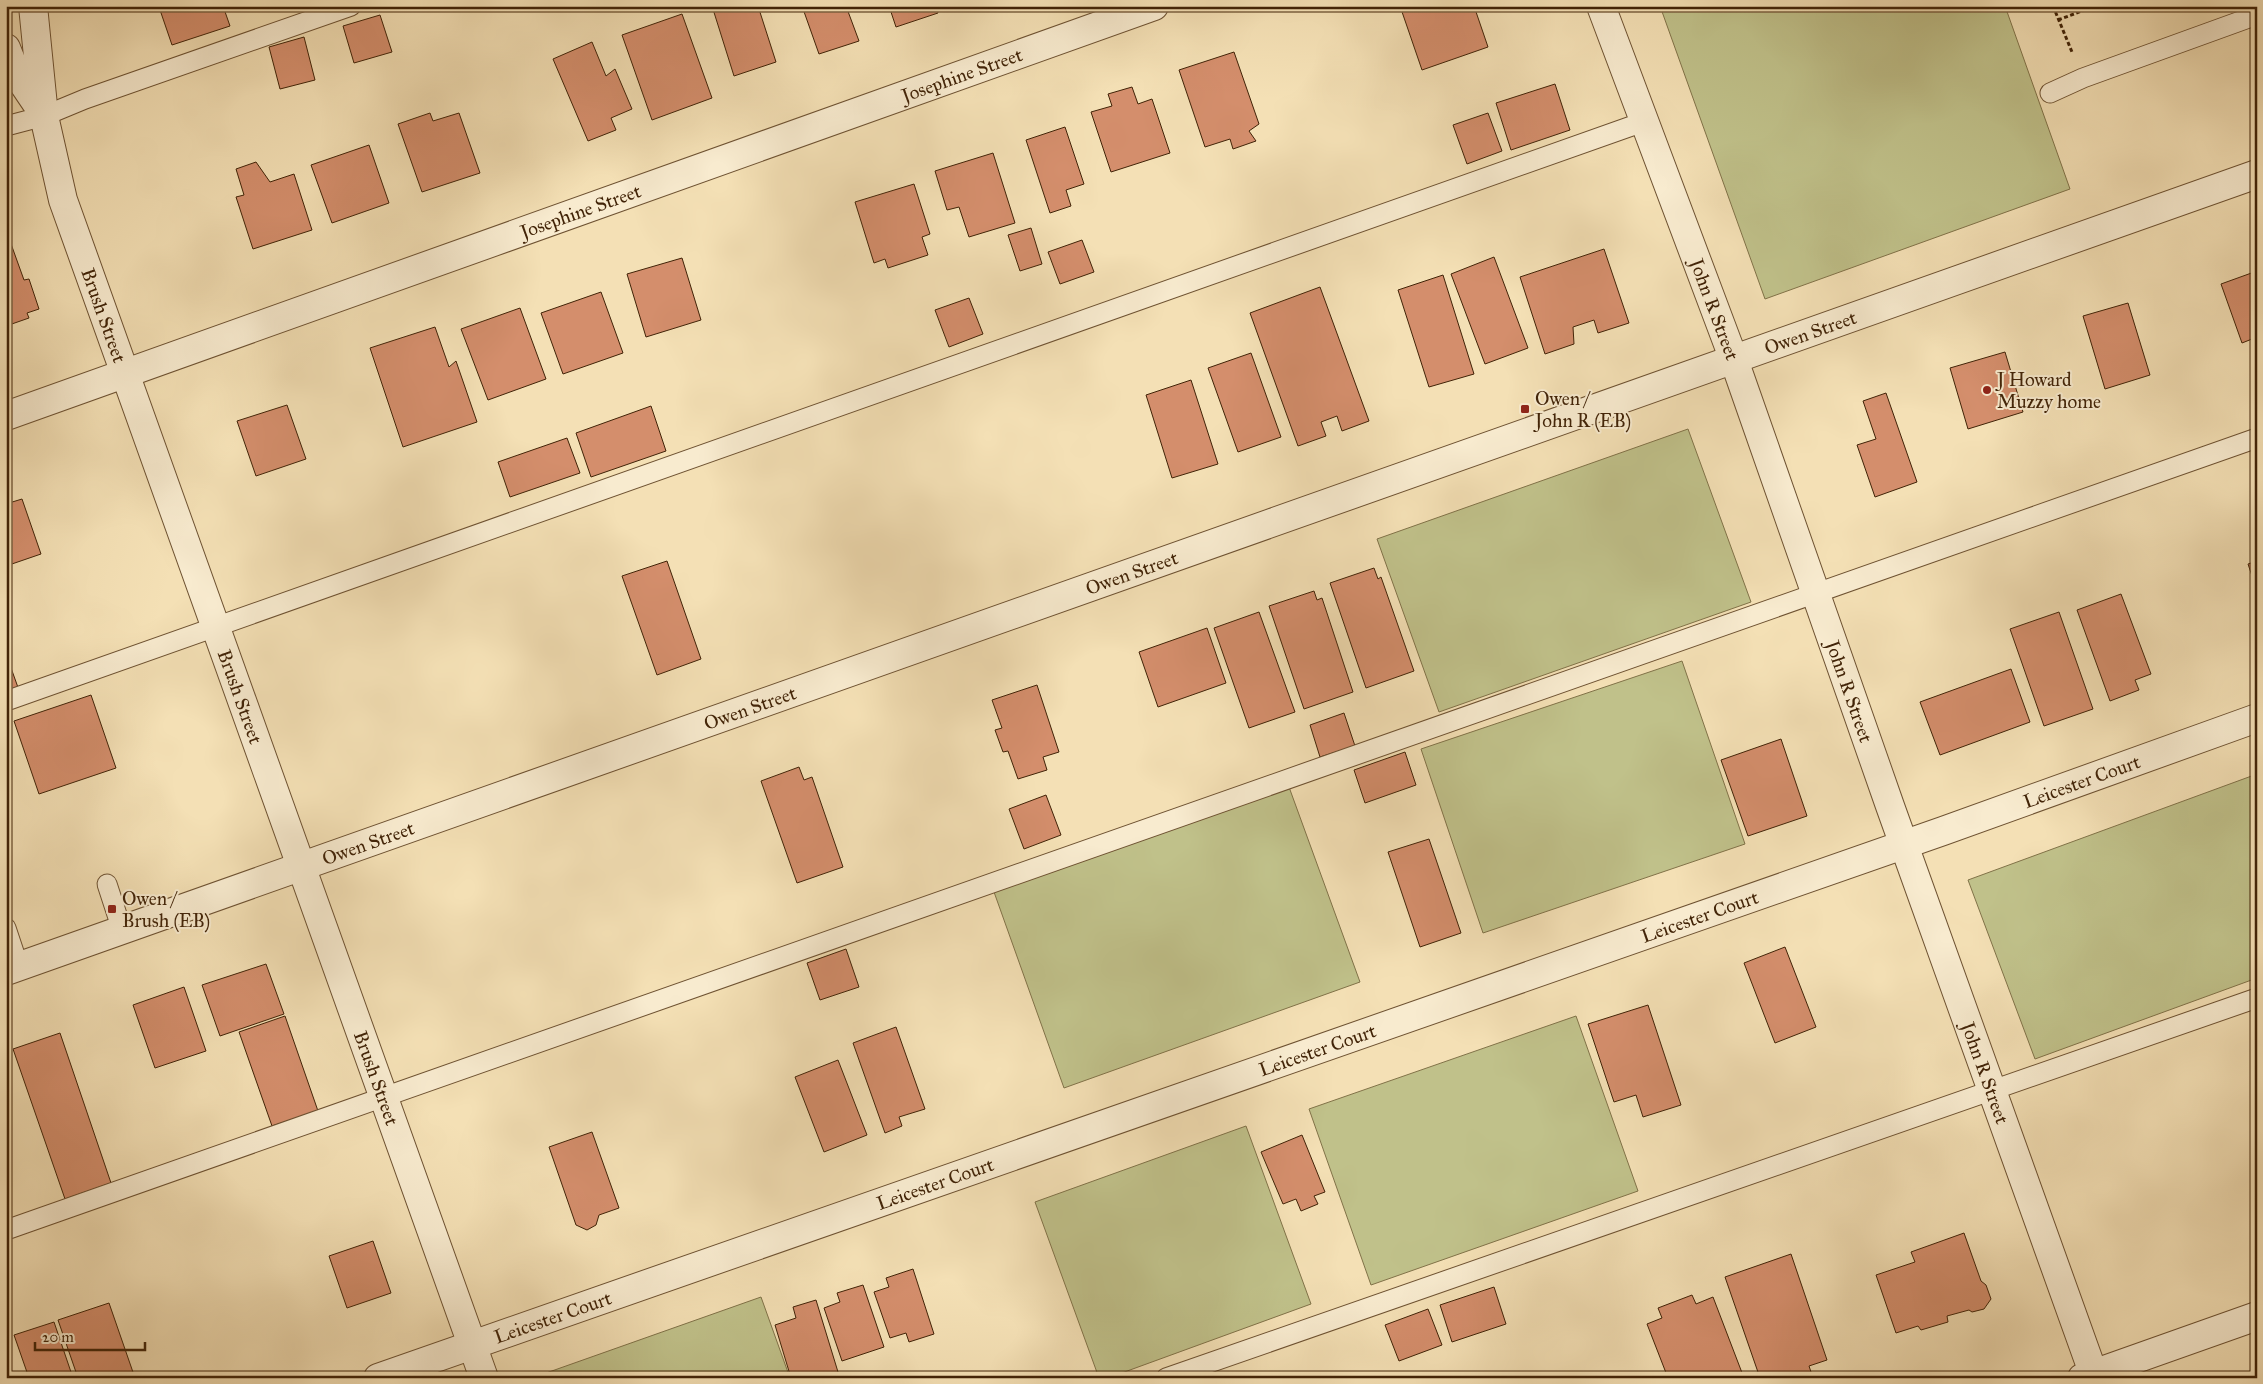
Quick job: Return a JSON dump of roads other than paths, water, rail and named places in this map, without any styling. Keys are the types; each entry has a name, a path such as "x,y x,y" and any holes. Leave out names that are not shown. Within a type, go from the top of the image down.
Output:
{"street":[{"name":"Brush Street","path":"32,6 44,116 62,200 126,374 484,1378"},
{"name":"Josephine Street","path":"6,416 1154,6"},
{"name":"John R Street","path":"1601,6 1734,360 1903,844 1992,1091 2090,1376"},
{"path":"6,48 16,73 44,116"},
{"name":"Owen Street","path":"13,969 2257,174"},
{"name":"Leicester Court","path":"378,1378 1903,844 2257,718"},
{"path":"2090,1376 2257,1316"}],"lane":[{"path":"6,126 44,116 85,99 351,6"},
{"path":"2050,92 2083,78 2257,15"},
{"path":"6,701 1643,122"},
{"path":"6,1230 1816,591 2257,438"},
{"path":"107,884 122,930"},
{"path":"6,928 13,969"},
{"path":"1166,1378 2257,998"}],"place":[{"name":"J Howard Muzzy home","path":"1987,390"},
{"name":"Owen / John R (EB)","path":"1525,409"},
{"name":"Owen / Brush (EB)","path":"112,909"}]}
